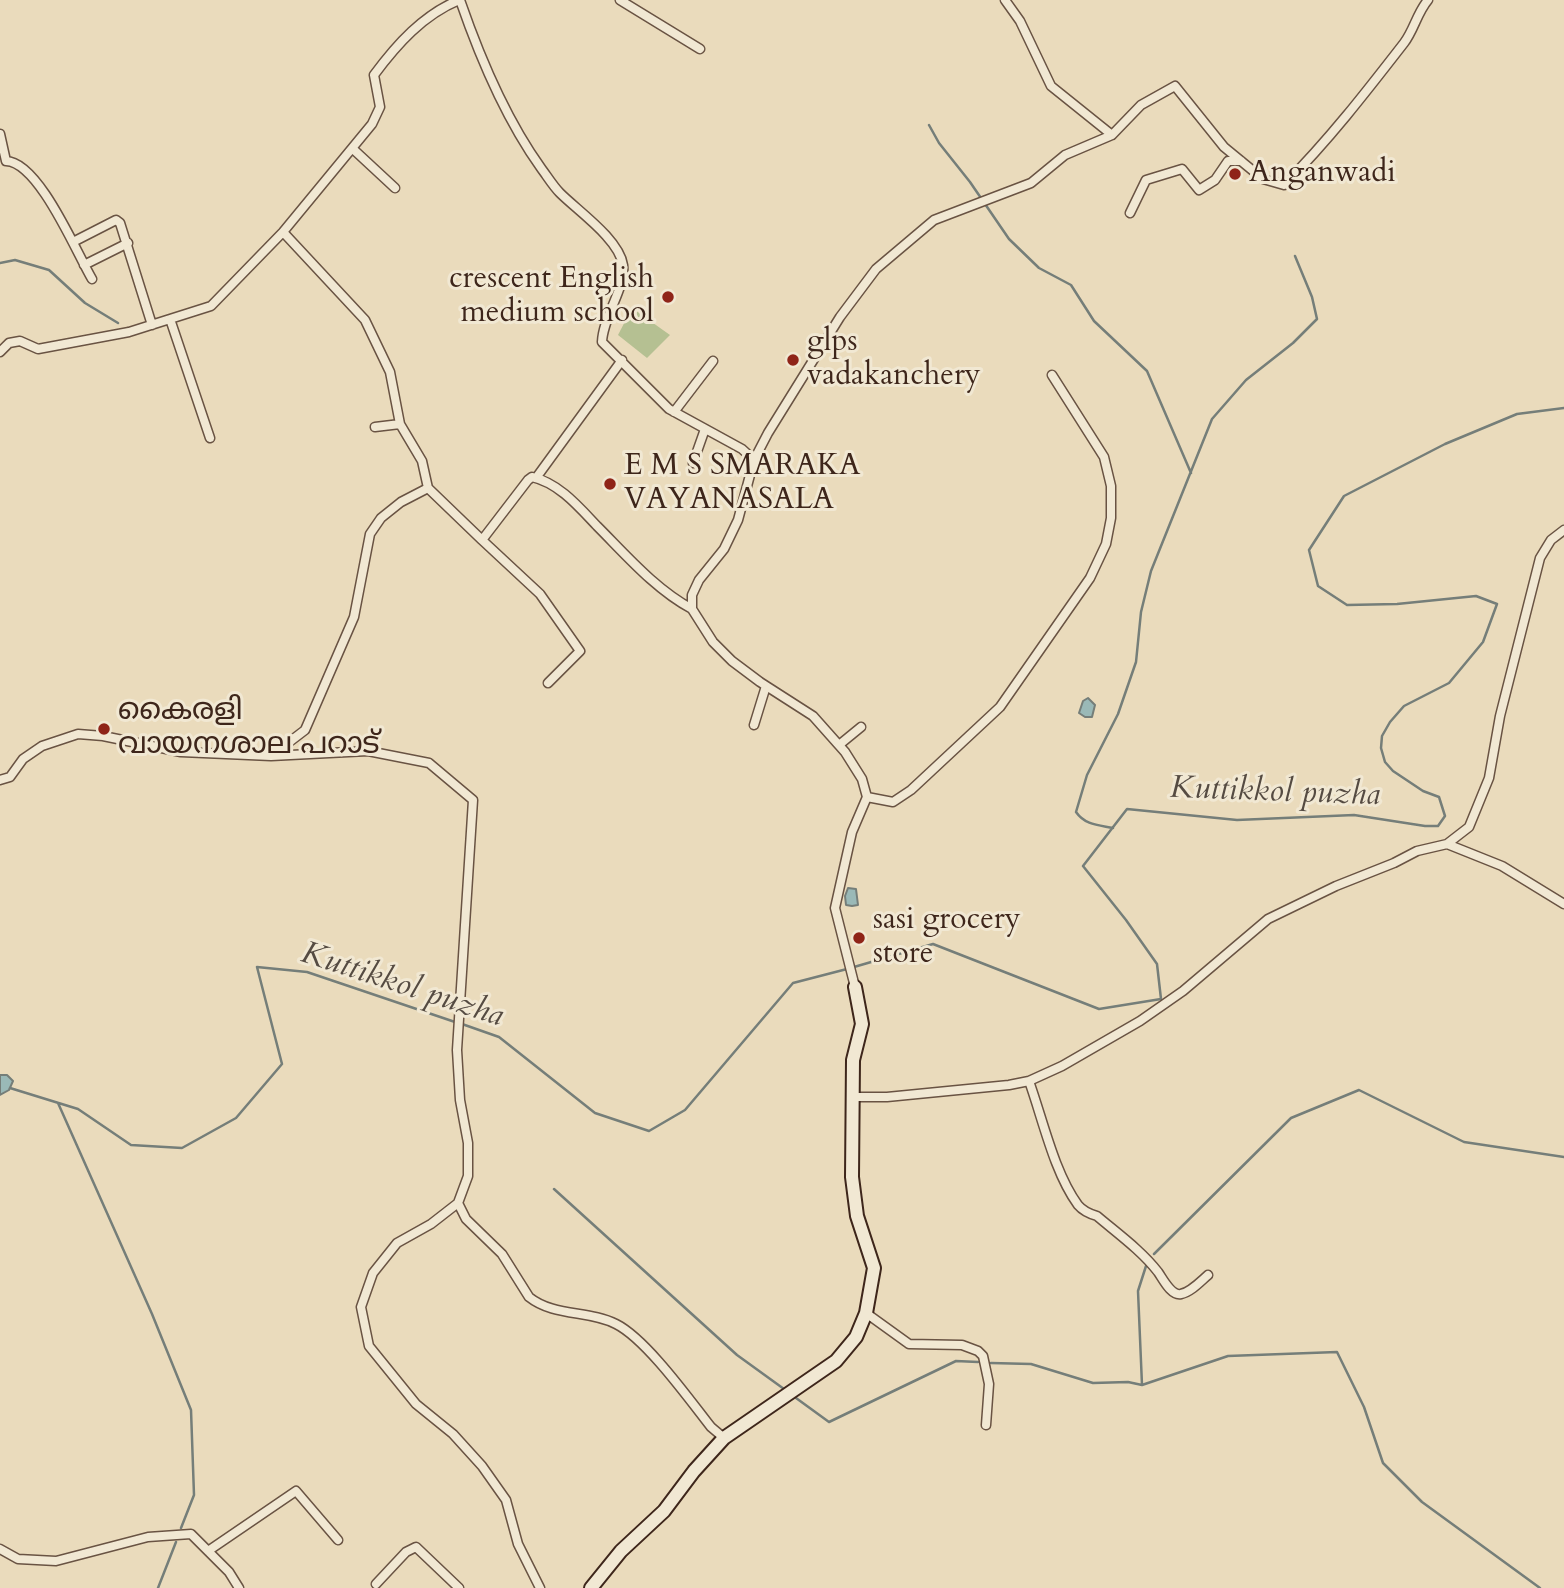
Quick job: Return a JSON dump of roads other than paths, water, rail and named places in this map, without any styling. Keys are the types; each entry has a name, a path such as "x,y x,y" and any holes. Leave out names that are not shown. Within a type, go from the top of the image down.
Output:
{"street":[{"path":"0,352 9,343 20,341 38,349 129,332 211,306 283,232 372,124 380,107 374,75 397,45 440,8 459,0 511,122 558,191 613,244 623,265 619,287 602,332 602,342 622,360 640,383 674,412 742,449 754,460"},
{"path":"620,0 700,49"},
{"path":"1005,0 1020,20 1051,86 1112,135"},
{"path":"691,609 692,595 699,580 724,549 738,520 754,460 840,317 876,268 934,220 1031,183 1065,155 1112,135 1141,105 1175,86 1224,147 1263,179 1284,185 1315,154 1407,39 1427,0"},
{"path":"0,134 3,162 15,161 35,181 47,197 92,279"},
{"path":"353,149 395,188"},
{"path":"1130,213 1146,180 1182,169 1199,190 1215,180 1228,161 1241,161"},
{"path":"73,242 116,220 123,228 136,271 136,280 152,325"},
{"path":"283,232 365,320 390,372 400,424 422,461 428,488 540,594 580,651 548,683"},
{"path":"84,265 128,243"},
{"path":"170,319 210,438"},
{"path":"536,478 622,360"},
{"path":"674,412 713,361"},
{"path":"867,797 893,802 911,790 1000,707 1090,578 1106,544 1111,518 1111,486 1104,457 1052,374"},
{"path":"375,427 400,424"},
{"path":"693,463 705,429"},
{"path":"482,540 528,480 536,478 546,481 567,496 662,589 691,609 713,642 732,661 813,716 839,746 862,779 867,797 852,832 835,908 862,1024 853,1060 852,1177 856,1216 874,1268 866,1313 856,1337 836,1361 724,1438 663,1511 621,1551 591,1588"},
{"path":"271,756 305,730 354,617 370,534 381,518 401,502 428,488"},
{"path":"853,1097 887,1097 1029,1081 1062,1066 1140,1021 1183,991 1268,919 1336,886 1394,863 1417,850 1447,844 1469,827 1489,778 1500,716 1528,598 1541,558 1551,540 1564,530"},
{"path":"754,725 766,686"},
{"path":"839,746 861,727"},
{"path":"0,780 10,777 23,759 42,746 78,734 103,736 181,752 271,756 368,751 429,763 473,800 457,1051 460,1100 468,1143 468,1176 458,1203 431,1224 397,1243 373,1273 361,1307 369,1346 416,1404 453,1434 482,1466 506,1500 518,1544 540,1588"},
{"path":"289,744 305,754"},
{"path":"1447,844 1502,866 1564,904"},
{"path":"1029,1081 1061,1173 1079,1207 1097,1216 1138,1252 1175,1293 1187,1291 1208,1275"},
{"path":"458,1203 466,1219 502,1254 529,1297 555,1309 579,1316 598,1317 617,1325 641,1343 711,1427 724,1438"},
{"path":"866,1313 909,1344 962,1345 978,1351 983,1356 989,1384 986,1425"},
{"path":"208,1550 296,1491 338,1541"},
{"path":"0,1549 18,1559 56,1561 148,1537 191,1534 229,1572 239,1588"},
{"path":"376,1584 406,1552 416,1547 460,1588"}],"water":[{"path":"1088,698 1095,705 1092,717 1079,713 1083,701"},
{"path":"848,888 856,889 858,905 846,905"},
{"path":"0,1075 7,1075 13,1081 9,1090 0,1095"}],"waterway":[{"path":"929,125 939,143 1009,239 1039,268 1071,285 1094,321 1147,371 1191,473"},
{"path":"1113,828 1088,822 1076,812 1087,775 1118,714 1136,662 1141,612 1151,571 1212,419 1246,380 1293,343 1317,319 1312,297 1295,256"},
{"path":"0,263 15,260 49,270 85,303 118,323"},
{"name":"Kuttikkol puzha","path":"854,967 933,944 1099,1009 1161,999 1157,964 1083,866 1127,809 1237,820 1354,815 1438,826 1445,816 1439,797 1423,791 1393,771 1385,762 1381,748 1382,736 1404,706 1449,683 1483,642 1497,604 1476,596 1397,604 1347,605 1318,586 1309,550 1344,496 1445,444 1517,414 1564,408"},
{"name":"Kuttikkol puzha","path":"10,1088 78,1109 131,1145 182,1148 236,1118 282,1064 257,967 307,972 455,1022"},
{"name":"Kuttikkol puzha","path":"462,1024 499,1037 595,1113 649,1131 685,1110 793,983 847,969"},
{"path":"1154,1254 1291,1118 1359,1090 1464,1142 1564,1157"},
{"path":"58,1103 152,1314 191,1410 194,1495 181,1528"},
{"path":"554,1189 737,1355 784,1389"},
{"path":"991,1363 1031,1364 1093,1383 1128,1382 1142,1385 1138,1291 1146,1266"},
{"path":"1142,1385 1228,1356 1337,1352 1364,1407 1383,1463 1422,1502 1540,1588"},
{"path":"796,1398 829,1422 956,1361 978,1362"},
{"path":"158,1588 176,1542"}],"place":[{"name":"Anganwadi","path":"1235,174"},
{"name":"crescent English medium school","path":"668,297"},
{"name":"glps vadakanchery","path":"793,360"},
{"name":"E M S SMARAKA VAYANASALA","path":"610,484"},
{"name":"കൈരളി വായനശാല പറാട്","path":"104,729"},
{"name":"sasi grocery store","path":"859,938"}]}
